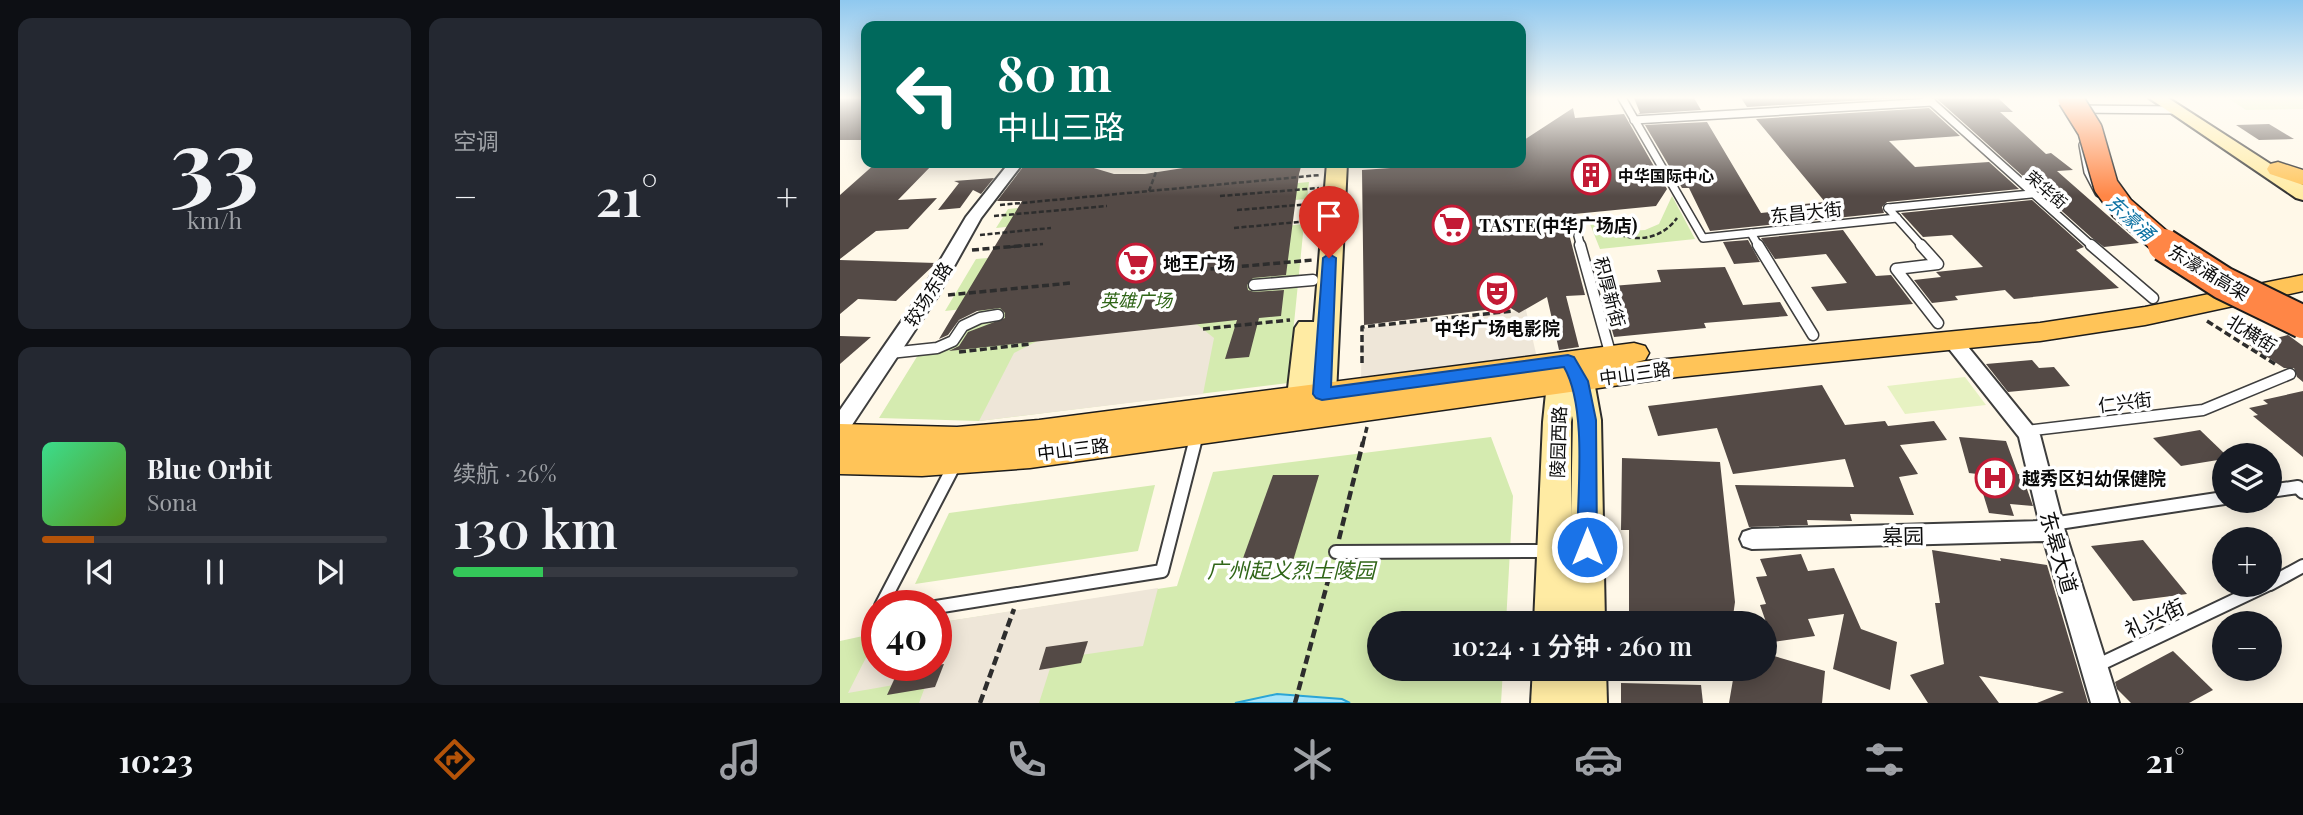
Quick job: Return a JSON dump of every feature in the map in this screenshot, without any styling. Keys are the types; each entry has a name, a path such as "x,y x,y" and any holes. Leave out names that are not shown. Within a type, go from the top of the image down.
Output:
{"highway":[{"name":"东濠涌高架","path":"2090,131 2102,179 2135,220 2193,264 2249,296 2303,320"}],"main road":[{"path":"2278,169 2303,178"},
{"name":"中山三路","path":"1570,375 1611,356 1812,335 2074,328 2187,308 2303,265"},
{"name":"中山三路","path":"840,436 930,440 985,438 1570,375 1677,367 1946,332 2153,298 2303,283"},
{"name":"中山三路","path":"840,461 894,464 1030,455 1196,433 1311,403"}],"street":[{"path":"2212,131 2303,194"},
{"path":"2216,131 2303,185"},
{"name":"较场东路","path":"840,426 1012,168"},
{"path":"1311,403 1309,318 1323,178"},
{"path":"1311,403 1323,178"},
{"name":"东皋大道","path":"1946,332 2029,435 2052,528 2105,703"},
{"name":"陵园西路","path":"1552,611 1554,551 1570,375"},
{"name":"陵园西路","path":"1570,375 1587,420 1587,611"},
{"name":"皋园","path":"1752,539 2052,528"},
{"path":"1551,703 1552,681"},
{"path":"1587,681 1587,703"}],"lane":[{"path":"1640,131 1703,238 1751,233"},
{"name":"荣华街","path":"1962,131 2031,194 2153,298"},
{"path":"2081,131 2088,172 2095,190 2125,222 2235,289"},
{"path":"1946,332 1896,269 1938,264 1888,208 2031,194"},
{"name":"东昌大街","path":"1812,335 1751,233 1897,218"},
{"name":"积厚新街","path":"1578,236 1611,356"},
{"path":"1254,285 1314,270"},
{"path":"890,353 937,348 953,341 963,326 980,318 998,315"},
{"name":"仁兴街","path":"2025,431 2203,410 2290,374"},
{"path":"952,604 1162,571 1196,433"},
{"path":"889,590 956,461"},
{"path":"2282,489 2298,487 2303,492"},
{"path":"2052,528 2212,500"},
{"path":"1335,552 1554,551"},
{"name":"礼兴街","path":"2282,577 2303,566"},
{"name":"礼兴街","path":"2094,667 2242,597"}],"path":[{"path":"1149,191 1156,172"},
{"path":"976,220 1149,191 1323,178"},
{"path":"1220,197 1323,178"},
{"path":"1237,210 1323,178"},
{"path":"1595,219 1602,229 1615,236 1653,236 1672,228 1682,202"},
{"path":"976,220 1107,206"},
{"path":"976,220 1051,228"},
{"path":"1234,228 1309,221"},
{"path":"963,251 1043,244"},
{"path":"1200,271 1314,270"},
{"path":"928,298 1071,283"},
{"name":"北横街","path":"2187,308 2290,374"},
{"path":"1362,363 1362,327 1513,311"},
{"path":"1203,329 1309,318"},
{"path":"980,703 1019,594"},
{"path":"1295,703 1302,678"}],"green space":[{"name":"英雄广场","path":"1309,182 1307,199 1235,205 1229,232 1304,224 1288,383 979,421 879,418 918,355 951,347 958,343 969,329 981,307 945,311 976,259 1043,253 1058,222 996,228 1008,209"},
{"path":"1672,196 1695,239 1600,249 1590,224 1608,223 1615,228 1629,231 1645,230 1659,224"},
{"path":"1965,377 1986,405 1905,414 1887,386"},
{"name":"广州起义烈士陵园","path":"1491,437 1513,496 1507,611 1367,611 1367,681 1502,681 1501,703 840,703 840,641 861,636 861,681 952,681 952,621 1177,586 1213,472"},
{"path":"1155,485 1138,551 915,584 949,513"}],"shaded area":[{"path":"1174,306 1214,338 1203,394 979,421 1014,353 1078,320"},
{"path":"1526,310 1537,358 1361,378 1362,328"},
{"path":"1158,588 1143,646 1053,659 1039,703 919,703 927,681 952,681 952,620"},
{"path":"861,667 861,681 917,681 848,693"}],"water":[{"path":"1277,694 1342,699 1350,703 1235,703"}],"building":[{"path":"840,131 861,131 861,140 840,140"},
{"path":"1538,131 1634,131 1667,189 1656,206 1564,215 1585,295 1566,296 1579,347 1559,350 1547,297 1519,313 1509,307 1364,325 1362,170 1526,168 1526,139"},
{"path":"1648,131 1712,131 1761,213 1806,208 1804,204 1825,202 1766,131 1954,131 1960,136 1889,141 1915,167 1989,162 2019,189 1887,202 1882,207 1884,213 1710,231 1689,188 1682,188"},
{"path":"1973,131 2021,131 2046,154 2051,153 2073,170 2057,171 2139,243 2104,247"},
{"path":"2245,131 2280,131 2294,139 2259,140"},
{"path":"870,168 929,168 898,200 937,198 908,229 876,231 840,259 840,195"},
{"name":"地王广场","path":"1022,168 1094,168 1114,174 1145,174 1183,168 1301,168 1286,275 1253,278 1247,285 1248,290 1254,292 1284,290 1281,316 1259,318 1249,357 1225,359 1237,320 949,351 959,346 968,332 1005,318 1005,313 1000,308 977,311 959,320 948,335 939,339 1022,201 997,201"},
{"path":"994,178 981,194 973,190 960,208 938,210 959,183 954,181"},
{"path":"2032,200 2084,247 2076,250 2119,288 2014,299 2005,290 1955,296 1958,300 1932,303 1914,280 1941,277 1936,272 1983,267 1952,235 1923,237 1901,213"},
{"path":"1843,230 1876,276 1891,275 1913,304 1827,311 1811,287 1847,283 1826,254 1775,259 1761,238"},
{"path":"1748,240 1760,262 1734,264 1723,242"},
{"path":"840,260 936,263 896,301 858,299 840,314"},
{"path":"1725,267 1743,305 1780,302 1788,316 1704,323 1706,328 1614,337 1600,287 1661,282 1657,270"},
{"path":"2288,335 2303,346 2303,382 2297,377 2294,368 2284,368 2249,345"},
{"path":"840,336 871,337 840,364"},
{"path":"2032,360 2039,368 2054,367 2070,386 2008,392 1986,364"},
{"path":"1822,385 1845,425 1885,421 1888,426 1934,421 1947,440 1900,445 1918,474 1899,477 1914,515 1850,514 1852,521 1807,520 1808,525 1749,527 1735,485 1854,487 1845,459 1733,474 1717,428 1658,436 1648,406"},
{"path":"2303,391 2303,457 2253,416 2258,415 2249,408 2268,404 2263,400"},
{"path":"2200,430 2214,443 2212,461 2181,466 2153,438"},
{"path":"1959,437 2006,441 2033,506 2010,504 2014,516 1989,513 1977,474 1969,473"},
{"path":"1622,458 1720,462 1735,602 1734,611 1629,611 1629,530 1621,530"},
{"path":"1273,475 1319,475 1293,561 1242,561"},
{"path":"2143,540 2187,594 2133,601 2091,546"},
{"path":"1932,550 2047,565 2088,703 2037,703 2064,692 1979,676 1999,703 1928,703 1910,675 1944,664 1935,603 1940,603"},
{"path":"1801,554 1808,571 1834,568 1861,629 1897,642 1890,690 1833,669 1844,614 1808,619 1815,636 1777,641 1777,611 1762,611 1760,605 1766,604 1756,577 1767,576 1760,559"},
{"path":"1088,641 1081,663 1039,670 1046,647"},
{"path":"2173,651 2213,690 2189,703 2131,703 2117,689 2115,682"},
{"path":"1777,657 1825,671 1822,703 1729,703 1733,681 1777,681"},
{"path":"893,681 937,681 935,687 887,695"},
{"path":"1621,683 1701,685 1703,703 1621,703"}],"place":[{"name":"中华国际中心","path":"1591,175"},
{"name":"TASTE(中华广场店)","path":"1452,225"},
{"name":"地王广场","path":"1136,263"},
{"name":"中华广场电影院","path":"1497,293"},
{"name":"越秀区妇幼保健院","path":"1995,478"}],"route":[{"path":"1329,258 1322,394 1568,361 1580,381 1587,420 1587,547"}],"water label":[{"name":"东濠涌","path":"2131,217"}]}
